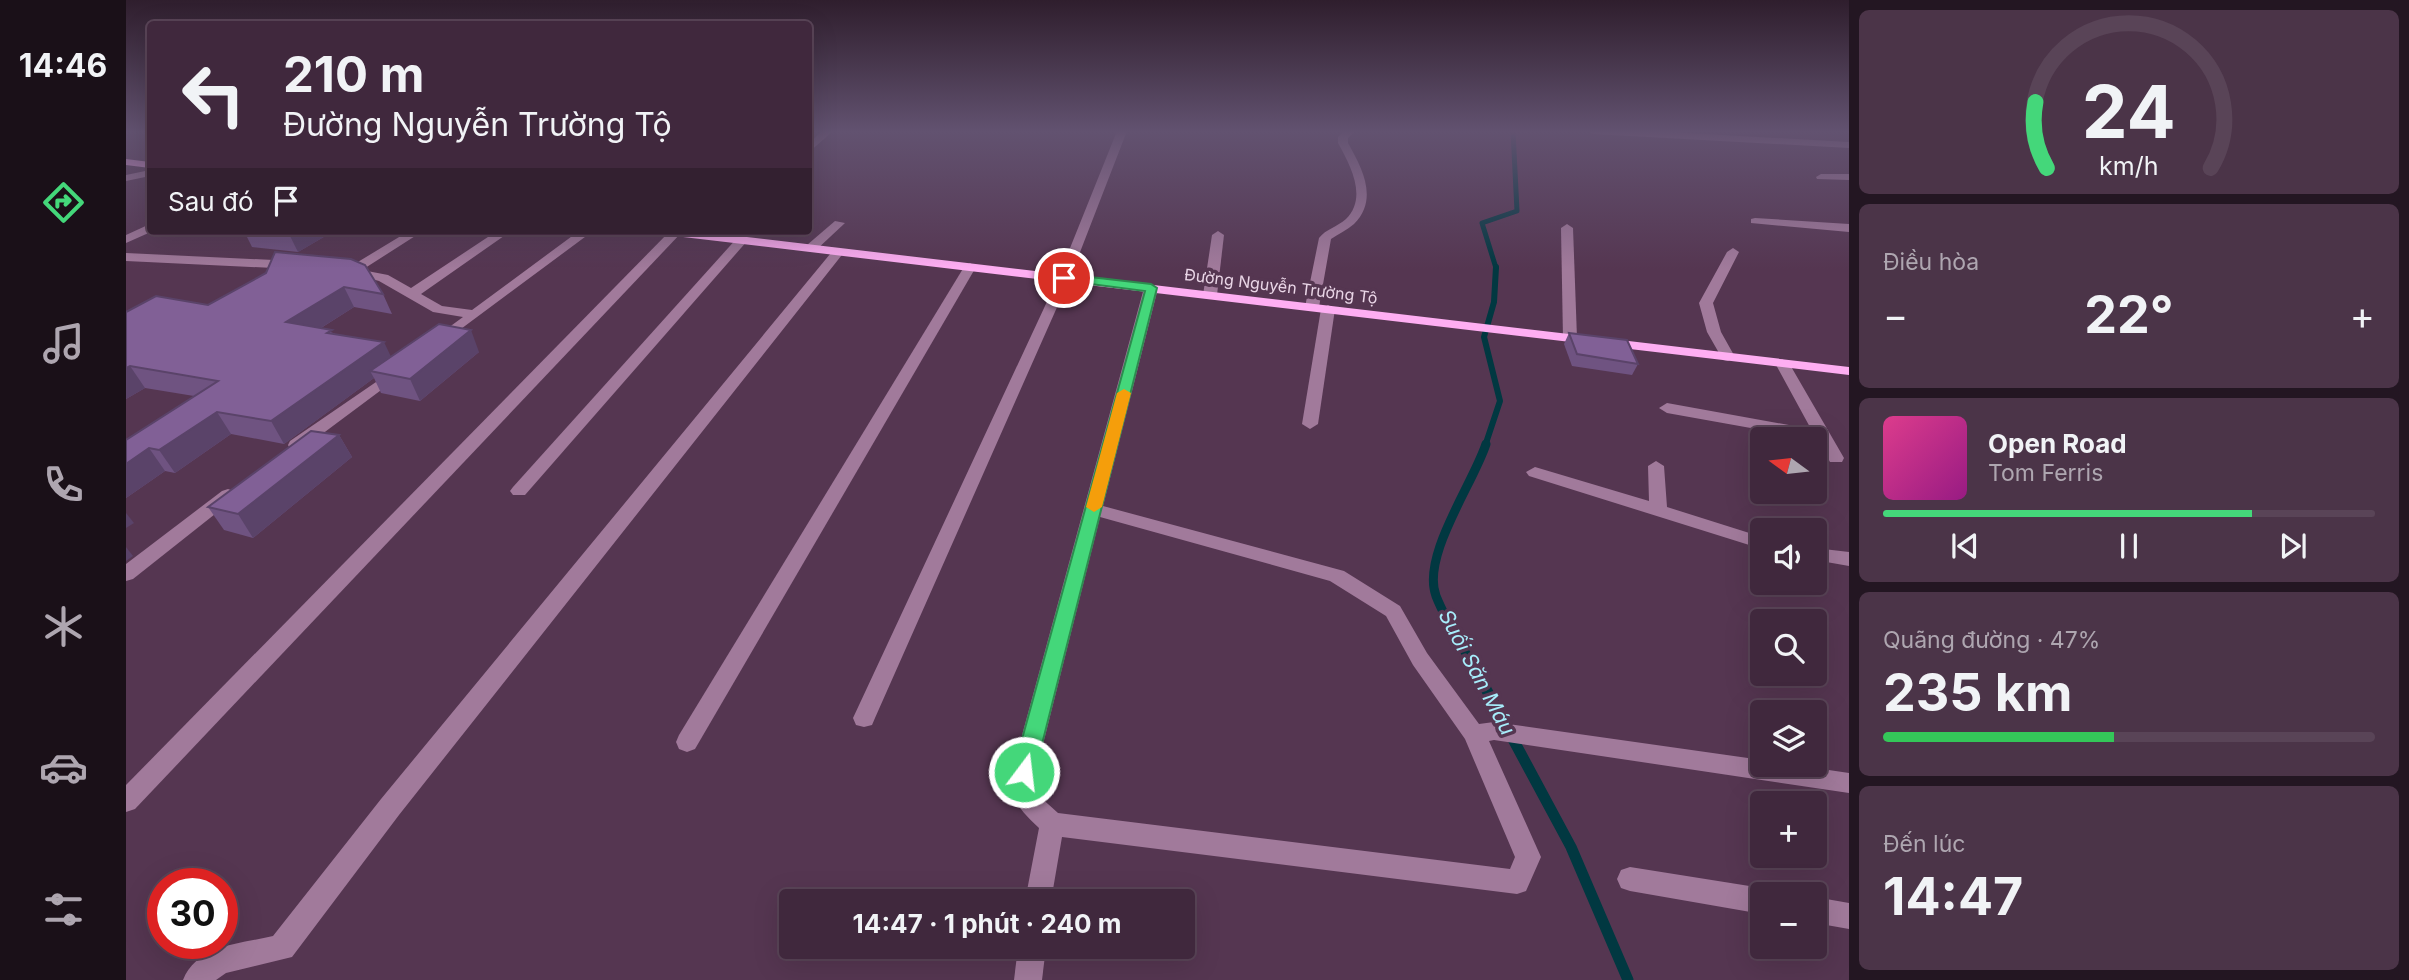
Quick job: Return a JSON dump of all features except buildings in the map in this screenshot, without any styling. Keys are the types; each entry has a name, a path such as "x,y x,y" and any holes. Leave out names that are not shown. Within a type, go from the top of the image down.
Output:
{"main road":[{"name":"Đường Nguyễn Trường Tộ","path":"724,235 743,240 1849,371"}],"street":[{"path":"864,718 1064,278 1104,177"},
{"path":"1312,307 1328,235 1353,218 1360,203 1361,182 1359,177"},
{"path":"1821,177 1849,177"},
{"path":"1755,221 1849,228"},
{"path":"811,248 839,223"},
{"path":"1567,228 1570,338"},
{"path":"126,239 147,229"},
{"path":"351,271 411,235"},
{"path":"413,293 499,235"},
{"path":"429,348 582,235"},
{"path":"126,801 668,235"},
{"path":"1210,295 1218,235"},
{"path":"519,491 743,240"},
{"path":"197,980 224,959 266,953 282,947 390,807 839,251"},
{"path":"1728,357 1714,332 1706,303 1733,252"},
{"path":"126,257 312,267"},
{"path":"687,742 970,267"},
{"path":"330,268 383,278 413,293 425,304 474,316"},
{"path":"1094,509 1337,576 1393,611 1420,659 1484,732 1528,857 1517,882 1052,824 1026,800 1024,772 1151,288"},
{"path":"1310,424 1328,309"},
{"path":"1782,363 1819,427"},
{"path":"282,455 406,365"},
{"path":"1667,408 1774,427"},
{"path":"1827,442 1836,458"},
{"path":"1656,466 1658,512"},
{"path":"1535,472 1750,539"},
{"path":"126,574 237,488"},
{"path":"1827,556 1849,559"},
{"path":"1484,732 1849,783"},
{"path":"1040,889 1052,824"},
{"path":"1630,879 1750,899"},
{"path":"1827,912 1849,916"},
{"path":"1028,980 1031,959"}],"waterway":[{"name":"Suối Săn Máu","path":"1496,268 1482,223 1517,211 1515,177"},
{"name":"Suối Săn Máu","path":"1485,446 1500,401 1484,337 1494,302 1496,268"},
{"name":"Suối Săn Máu","path":"1480,678 1440,606 1433,580 1436,561 1450,520 1486,444"},
{"name":"Suối Săn Máu","path":"1479,676 1571,847 1628,980"}],"slow traffic":[{"path":"1094,507 1124,393"}],"route":[{"path":"1024,772 1151,288 1064,278"}]}
